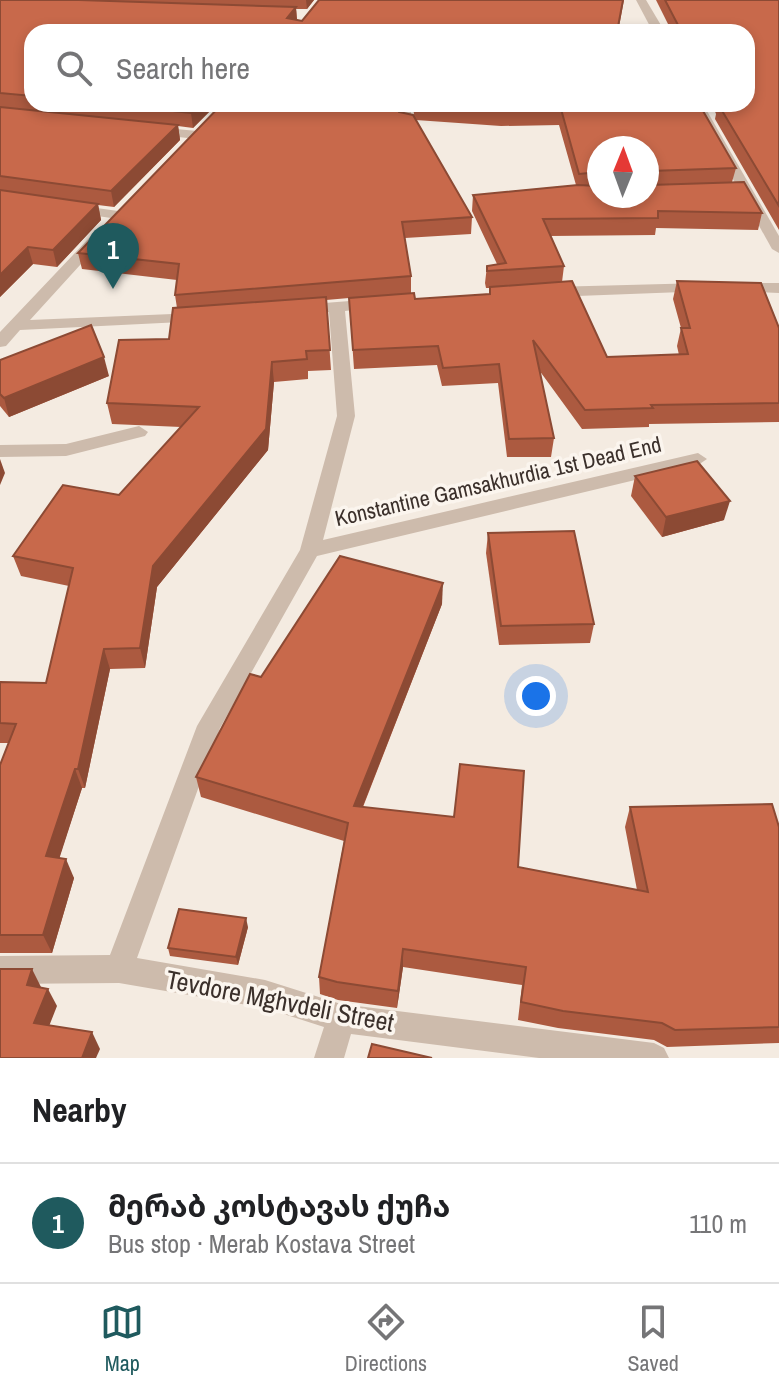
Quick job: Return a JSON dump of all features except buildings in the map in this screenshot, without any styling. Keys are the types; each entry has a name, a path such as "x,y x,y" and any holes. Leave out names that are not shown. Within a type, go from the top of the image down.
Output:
{"street":[{"path":"641,0 654,24"},
{"path":"406,112 407,125"},
{"path":"701,112 740,191 779,249"},
{"path":"137,129 202,130 186,147"},
{"path":"0,342 130,203"},
{"path":"59,206 118,215"},
{"path":"535,293 611,288 779,288"},
{"path":"275,312 398,302"},
{"path":"119,969 209,726 310,550 346,416 337,306"},
{"path":"16,325 213,317"},
{"path":"0,451 66,450 139,432"},
{"name":"Konstantine Gamsakhurdia 1st Dead End","path":"310,550 698,459"},
{"name":"Tevdore Mghvdeli Street","path":"0,970 119,969 265,994 341,1018 654,1058"},
{"path":"329,1058 341,1018"}],"place":[{"name":"მერაბ კოსტავას ქუჩა","path":"113,289"}]}
